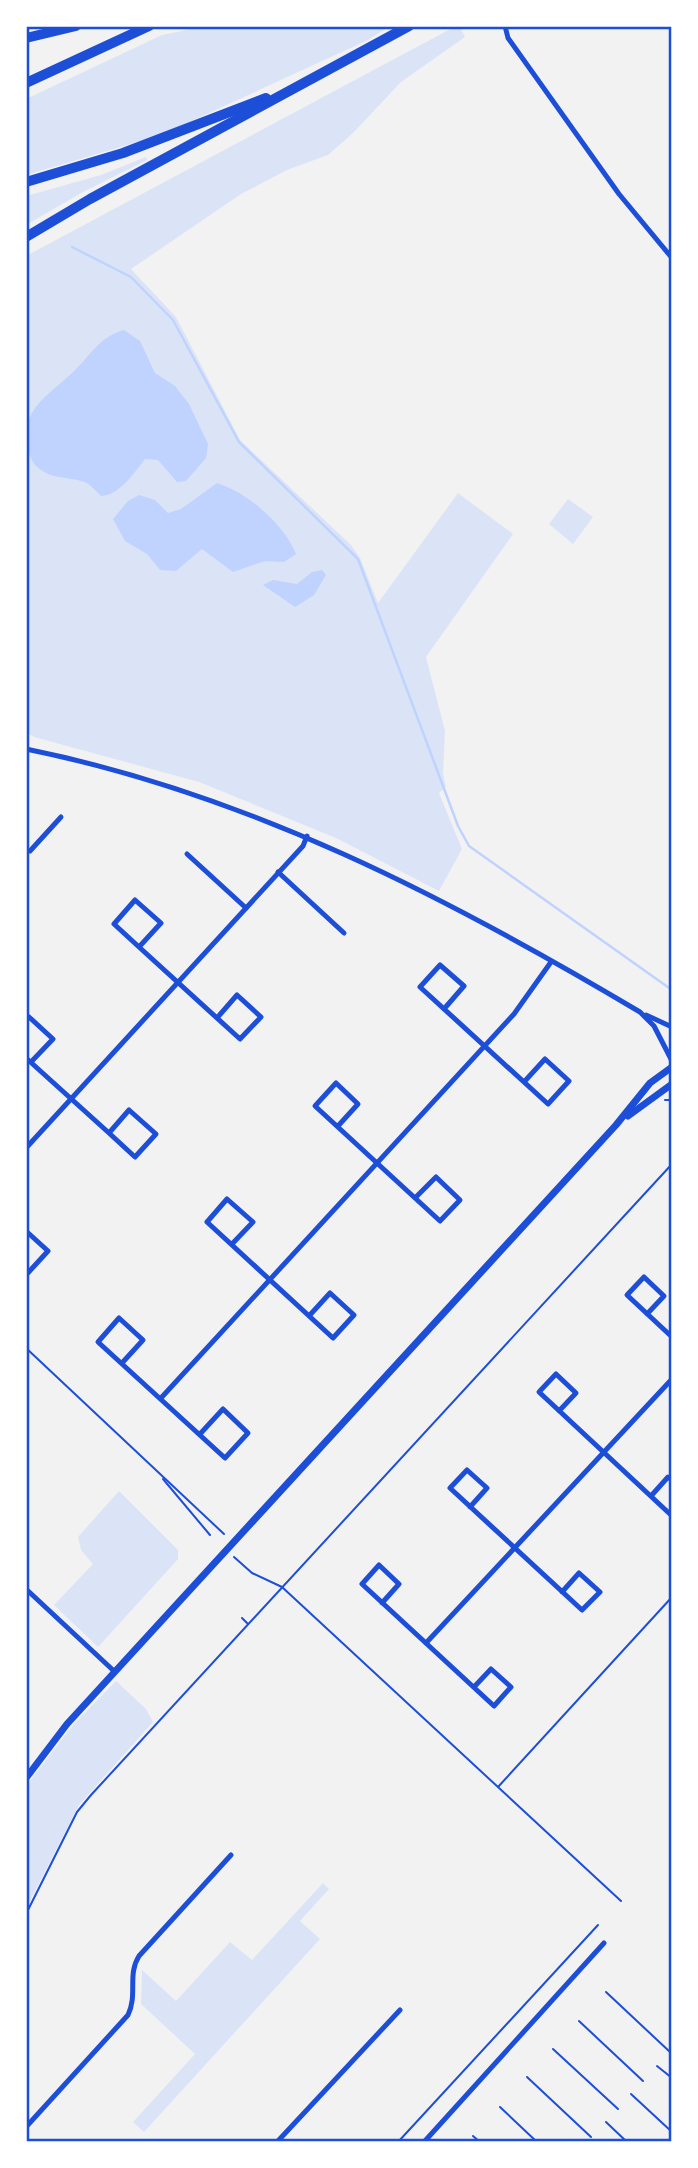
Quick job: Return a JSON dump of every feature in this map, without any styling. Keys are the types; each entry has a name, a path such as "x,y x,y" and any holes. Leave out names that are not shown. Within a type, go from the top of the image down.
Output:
{"highway":[{"path":"26,38 76,26"},
{"path":"26,83 149,26"},
{"path":"26,237 90,199 408,26"},
{"path":"26,182 123,153 298,86"}],"street":[{"path":"505,26 508,38 619,194 672,258"},
{"path":"26,749 166,784 307,835 408,883 640,1012 672,1027"},
{"path":"30,852 61,817"},
{"path":"26,1148 303,846 307,835"},
{"path":"187,854 246,908"},
{"path":"278,873 344,933"},
{"path":"139,947 161,923 135,900 114,923 139,947 240,1039 261,1017 237,995 217,1018"},
{"path":"161,1398 514,1014 551,962"},
{"path":"444,1009 464,986 440,965 420,987 444,1009 485,1046 524,1082 548,1104 569,1081 545,1059 524,1082"},
{"path":"640,1012 654,1026 672,1061"},
{"path":"26,1020 29,1017 53,1039 29,1060 135,1157 156,1134 129,1110 109,1133"},
{"path":"26,1778 67,1724 616,1125 650,1083 672,1067"},
{"path":"338,1126 358,1104 336,1083 315,1106 439,1221 460,1200 436,1177 415,1198"},
{"path":"616,1125 672,1084"},
{"path":"232,1244 253,1222 227,1199 207,1222 332,1338 354,1315 330,1293 309,1316"},
{"path":"26,1231 48,1251 26,1275"},
{"path":"647,1314 664,1296 644,1277 626,1295 672,1337"},
{"path":"122,1363 143,1339 119,1318 99,1342 225,1458 248,1433 223,1409 200,1434"},
{"path":"559,1411 576,1393 556,1374 539,1392 559,1411 651,1496 672,1514"},
{"path":"426,1643 672,1379"},
{"path":"470,1507 487,1488 467,1470 450,1488 470,1507 514,1548 562,1592 582,1610 600,1592 579,1573 562,1592"},
{"path":"651,1496 668,1477 672,1480"},
{"path":"382,1603 399,1584 379,1565 362,1584 382,1603 426,1643 474,1688 494,1706 511,1687 491,1669 474,1688"},
{"path":"26,1589 115,1672"},
{"path":"26,2127 128,2015 134,2001 131,1974 139,1956 231,1855"},
{"path":"424,2142 604,1943"},
{"path":"277,2142 400,2010"}],"path":[{"path":"664,1100 672,1100"},
{"path":"26,1914 77,1812 672,1164"},
{"path":"26,1348 224,1534"},
{"path":"159,1474 210,1535"},
{"path":"234,1558 252,1573 282,1587 621,1901"},
{"path":"498,1787 672,1597"},
{"path":"242,1618 248,1624"},
{"path":"398,2142 598,1925"},
{"path":"606,1992 670,2052"},
{"path":"579,2021 643,2081"},
{"path":"553,2049 618,2109"},
{"path":"657,2066 672,2078"},
{"path":"527,2077 591,2137"},
{"path":"631,2094 672,2132"},
{"path":"499,2107 537,2142"},
{"path":"606,2122 627,2142"},
{"path":"473,2136 480,2142"}],"shaded area":[{"path":"206,26 390,26 368,40 161,135 26,175 26,99 162,35"},
{"path":"459,26 465,37 401,82 353,133 328,155 287,170 241,194 131,269 176,317 240,440 351,545 360,558 378,603 458,493 513,534 426,657 445,731 443,774 446,787 439,793 462,849 439,891 336,838 199,782 34,737 26,732 26,256"},
{"path":"146,157 147,160 26,225 26,196 101,175"},
{"path":"568,499 593,517 573,544 549,524"},
{"path":"119,1491 178,1550 178,1559 98,1647 54,1605 93,1564 81,1550 78,1537"},
{"path":"116,1681 146,1709 153,1722 79,1805 26,1909 26,1786 74,1724"},
{"path":"323,1883 329,1889 300,1921 320,1939 144,2132 133,2122 195,2054 141,2004 142,1970 176,2001 230,1942 252,1960"}],"water":[{"path":"124,330 140,341 155,373 175,386 189,404 208,444 206,458 186,481 177,482 158,460 145,459 120,488 101,496 85,482 47,473 35,465 27,446 27,428 40,402 101,343"},
{"path":"217,483 241,494 264,511 283,532 296,554 284,562 265,561 233,572 202,549 176,571 160,570 147,554 125,541 113,519 128,501 139,495 155,500 168,513 181,509"},
{"path":"322,570 326,575 314,595 295,607 263,585 273,580 297,584 312,572"}],"waterway":[{"path":"72,247 131,277 173,320 239,442 358,559 458,826 469,846 672,990"}]}
